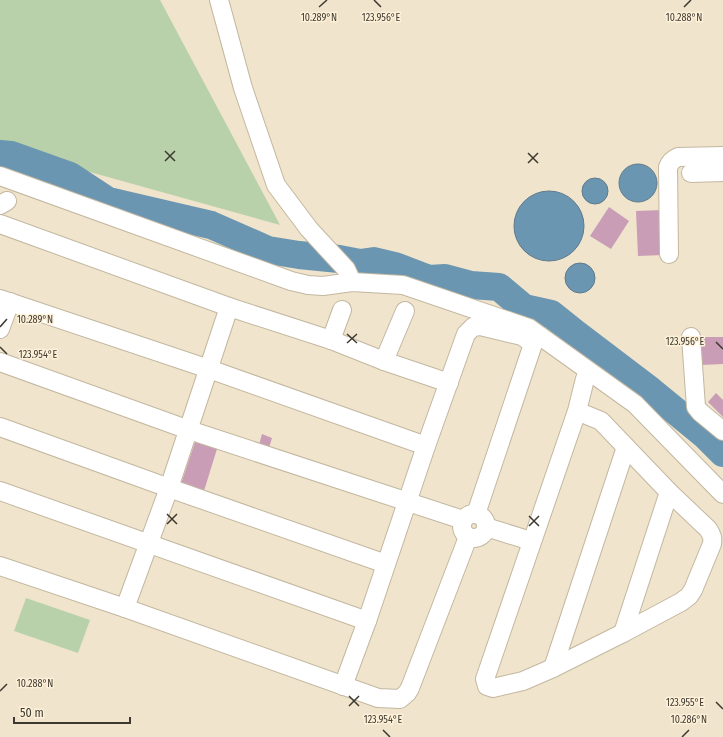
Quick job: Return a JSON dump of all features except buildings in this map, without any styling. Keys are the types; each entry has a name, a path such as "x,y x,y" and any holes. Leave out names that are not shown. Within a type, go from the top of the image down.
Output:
{"street":[{"path":"219,0 243,88 276,185 309,229 349,276"},
{"path":"669,254 668,167 670,163 678,157 723,156"},
{"path":"691,173 723,172"},
{"path":"0,176 291,281 308,285 323,286 349,276 403,284 529,328 635,404 723,494"},
{"path":"0,224 229,307 331,340 384,361 449,383"},
{"path":"0,330 5,300 209,369 426,446"},
{"path":"125,608 169,488 229,307"},
{"path":"331,340 342,310"},
{"path":"384,361 405,311"},
{"path":"0,566 125,608 343,686 378,698 400,699 410,688 473,525 532,344 522,336 480,326 473,327 466,334 426,446 367,621 343,686"},
{"path":"691,337 696,407 723,431"},
{"path":"0,362 189,430 473,525 531,541"},
{"path":"576,411 601,421 669,492 708,529 712,534 712,544 693,590 689,596 681,602 553,668 523,680 493,688 487,686 484,678 576,411 585,379"},
{"path":"0,427 386,564"},
{"path":"553,668 626,447"},
{"path":"0,491 367,621"},
{"path":"623,633 669,492"}],"green space":[{"path":"0,0 160,0 280,225 0,147"},
{"path":"26,598 90,620 78,653 14,631"}],"water":[{"path":"634,164 642,164 652,169 656,176 656,190 652,197 642,202 634,202 624,197 622,194 619,187 619,179 624,169 627,167"},
{"path":"595,178 604,182 608,191 604,200 595,204 586,200 582,191 586,182"},
{"path":"549,191 562,194 574,201 581,213 584,226 581,239 574,251 562,258 549,261 536,258 524,251 517,239 514,226 517,213 524,201 536,194"},
{"path":"580,263 591,267 595,278 591,289 580,293 569,289 565,278 569,267"}],"waterway":[{"path":"0,154 11,155 70,176 108,201 211,225 268,250 360,263 374,261 395,266 429,279 445,278 471,285 499,287 524,308 551,314 651,391 706,436 723,453"}]}
